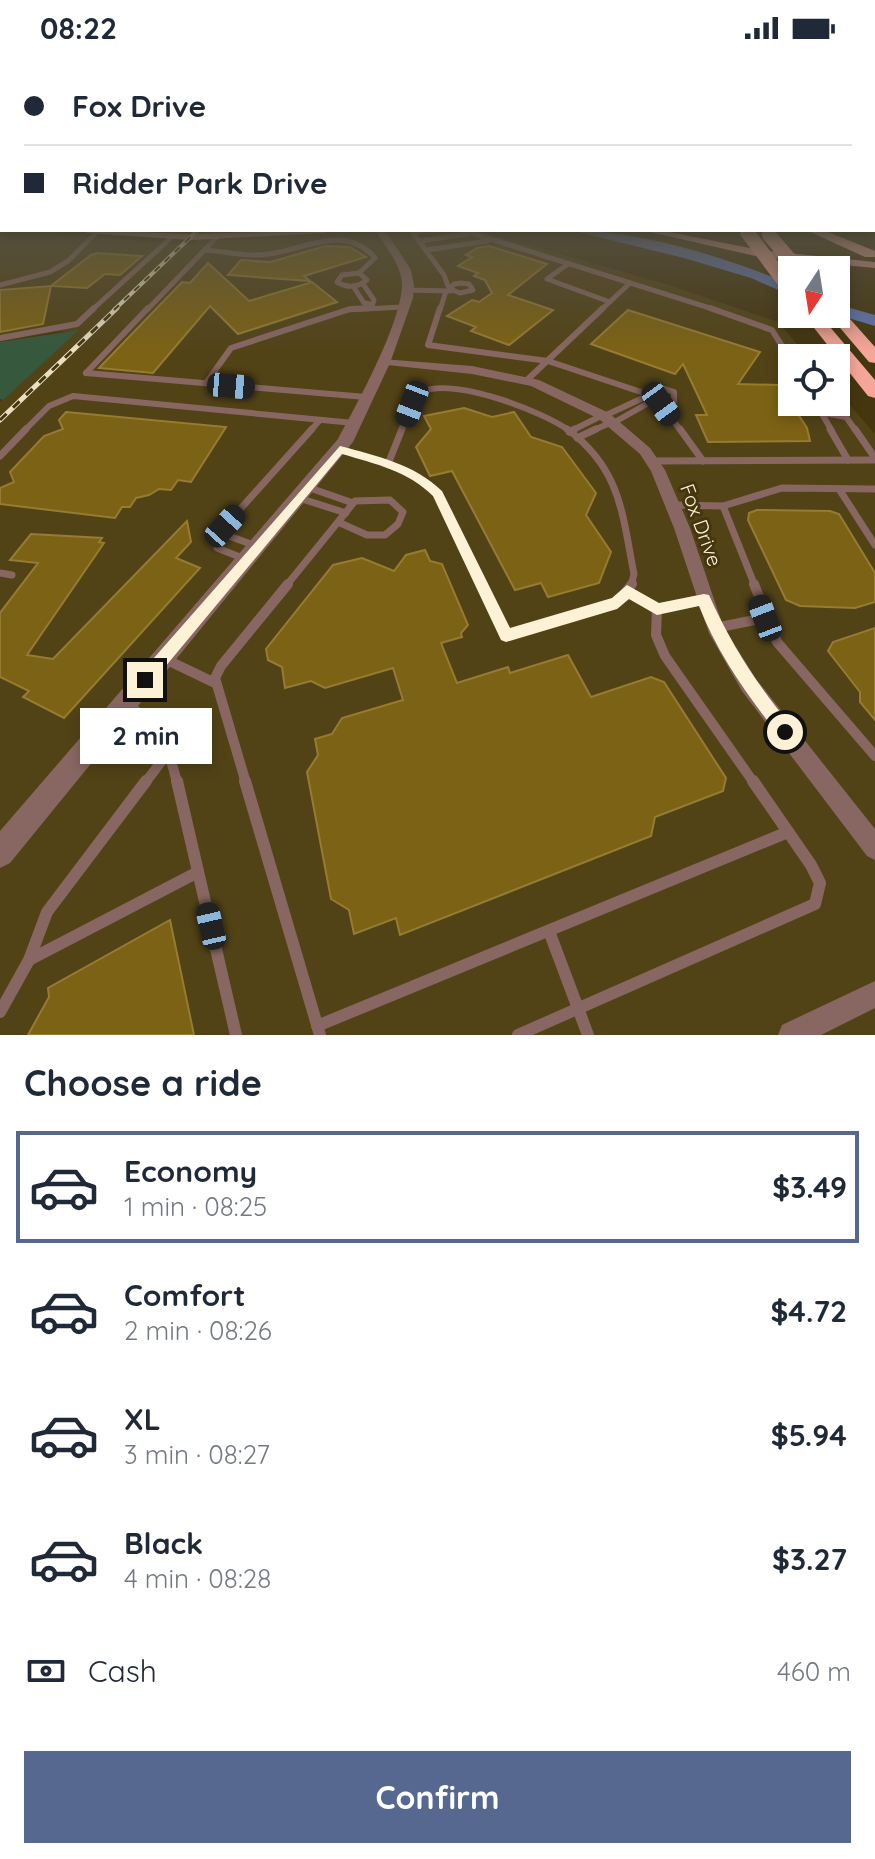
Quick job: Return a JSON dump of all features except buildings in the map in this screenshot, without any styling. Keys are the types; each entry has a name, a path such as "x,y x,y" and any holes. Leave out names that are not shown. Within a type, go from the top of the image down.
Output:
{"highway":[{"path":"763,261 774,270"},
{"path":"767,261 778,275"},
{"path":"823,328 875,392"},
{"path":"849,328 872,355"}],"street":[{"path":"0,853 340,449 382,362 406,294 399,261"},
{"name":"Fox Drive","path":"382,362 472,370 527,380 551,388 608,419 651,461 672,505 715,628 749,685 875,848"},
{"path":"792,1035 875,994"}],"lane":[{"path":"0,285 40,279 67,261"},
{"path":"0,338 77,324 144,261"},
{"path":"196,261 86,373 366,397"},
{"path":"359,273 373,261"},
{"path":"434,261 449,288 428,345 548,361 647,397 661,404 703,461"},
{"path":"558,261 766,326 779,344"},
{"path":"568,264 547,279 610,302"},
{"path":"347,273 359,273 366,277 363,284 340,284 337,280 347,273"},
{"path":"527,380 630,283"},
{"path":"363,284 374,300 372,305"},
{"path":"353,286 364,303 372,305"},
{"path":"206,383 231,348 350,309 406,294 449,288"},
{"path":"647,397 646,389 656,386 674,392 674,401 661,404"},
{"path":"340,449 423,479 438,494 506,636 617,603 627,591 634,574 614,483 588,445 524,407 490,397 423,391 416,395 388,464"},
{"path":"0,456 49,406 73,396 355,423"},
{"path":"577,438 647,397"},
{"path":"821,416 848,460"},
{"path":"841,416 846,417 875,459"},
{"path":"569,432 608,419"},
{"path":"252,553 229,536 217,539 211,536 225,526 320,420"},
{"path":"651,461 875,459"},
{"path":"672,505 723,506 782,488 875,489"},
{"path":"839,489 875,545"},
{"path":"302,492 345,513 358,534 377,536 391,533 399,525 403,512 390,500 369,498 345,513 221,666 215,683 319,1030 788,832"},
{"path":"302,492 345,513"},
{"path":"723,506 777,642 875,756"},
{"path":"217,539 217,548 252,553"},
{"path":"0,573 12,575"},
{"path":"627,591 657,609 704,599"},
{"path":"518,1035 815,904 820,883 665,656 656,635 657,609"},
{"path":"715,628 765,618"},
{"path":"163,658 215,683"},
{"path":"126,702 139,712 170,750 236,1035"},
{"path":"0,1012 29,960 47,912 170,750"},
{"path":"29,960 198,872"},
{"path":"549,931 588,1035"}],"shaded area":[{"path":"0,261 584,261 666,284 778,322 778,328 783,328 797,344 778,344 778,416 850,416 850,405 875,434 875,1035 0,1035 0,402 78,331 0,342"}],"green space":[{"path":"79,330 3,400 0,399 0,342"}],"waterway":[{"path":"710,261 778,285"},
{"path":"850,313 875,321"}],"railway":[{"path":"114,310 166,261"},
{"path":"0,420 117,308"}],"route":[{"path":"145,680 340,449 399,467 423,479 438,494 506,636 617,603 627,591 657,609 704,599 708,615 749,685 785,732"}]}
